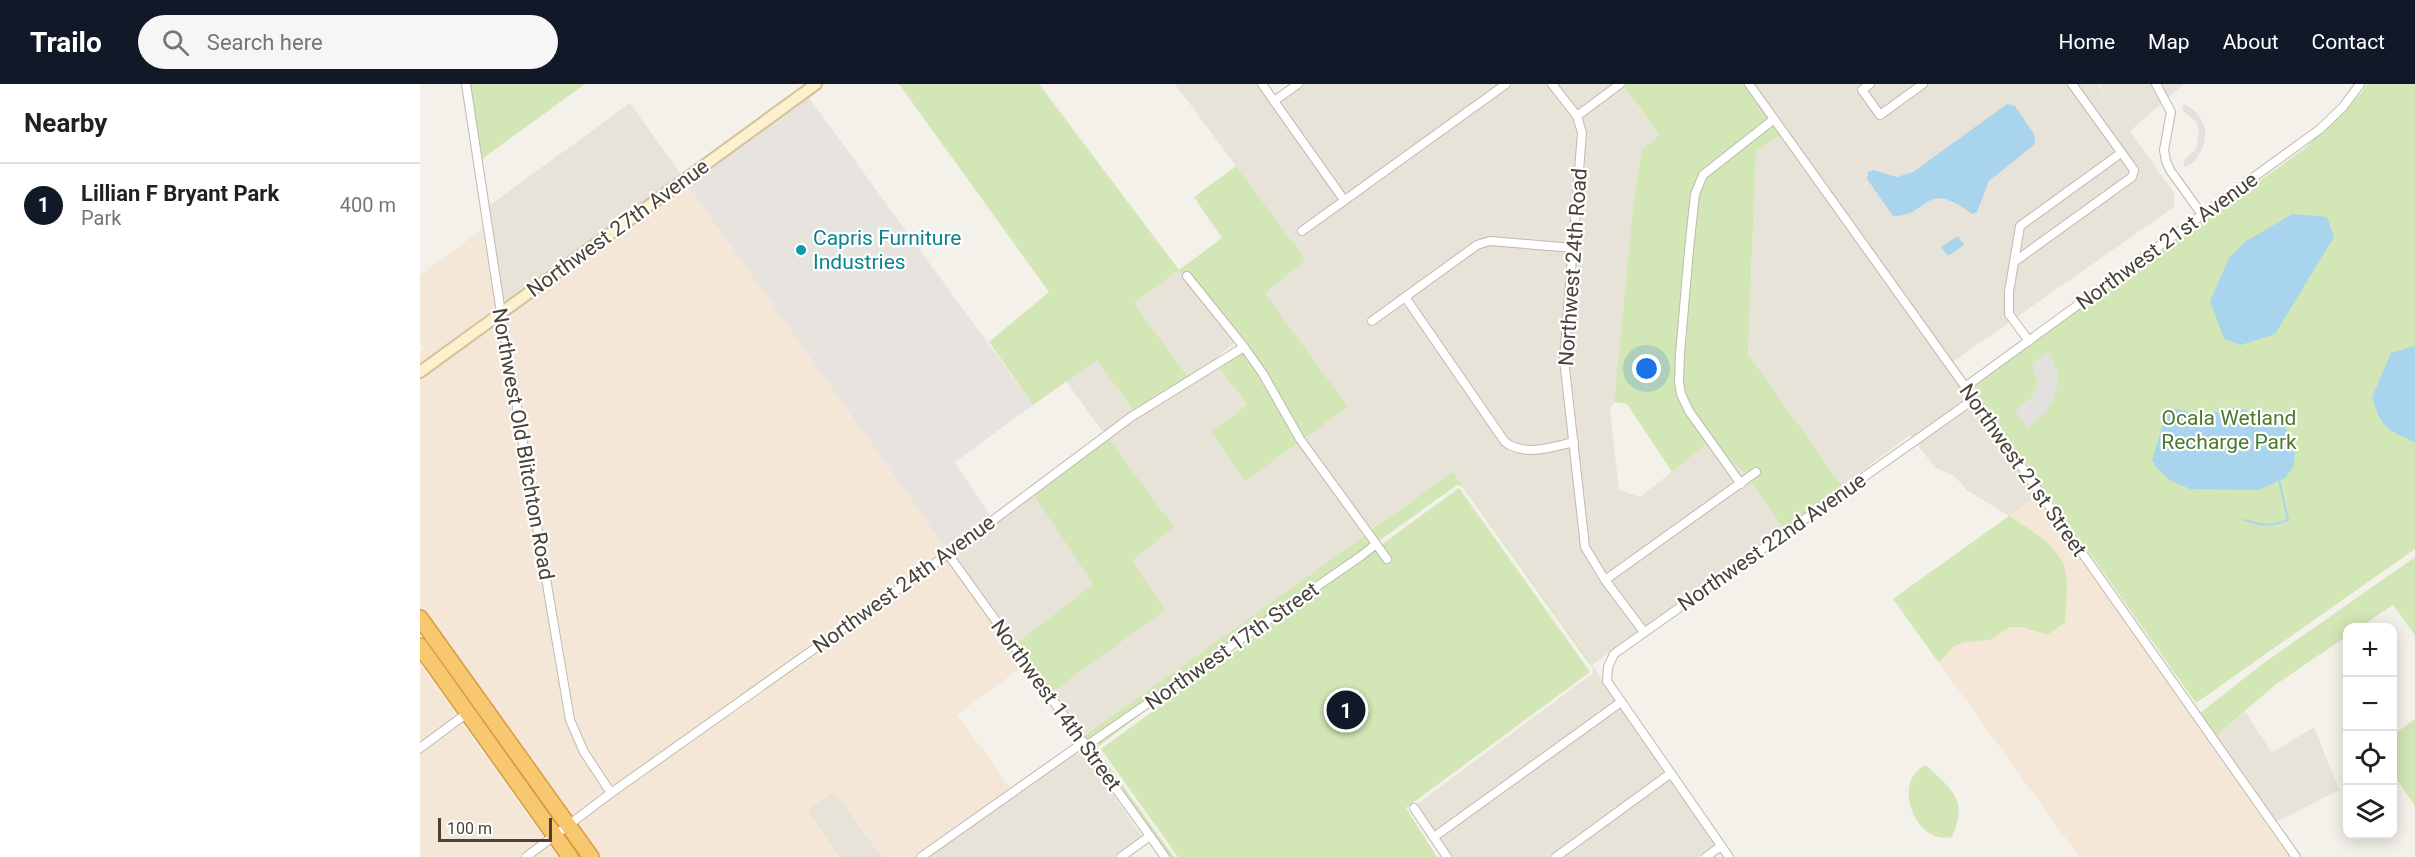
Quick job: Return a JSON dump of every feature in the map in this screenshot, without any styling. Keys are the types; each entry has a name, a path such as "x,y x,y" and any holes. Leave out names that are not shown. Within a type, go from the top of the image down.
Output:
{"highway":[{"path":"420,618 591,857"},
{"path":"420,646 570,857"}],"street":[{"name":"Northwest Old Blitchton Road","path":"466,84 501,313 570,720 584,752 611,793"},
{"name":"Northwest 27th Avenue","path":"420,372 816,84"},
{"path":"1262,84 1344,200"},
{"path":"1274,101 1298,84"},
{"path":"1302,231 1506,84"},
{"path":"1552,84 1577,116 1620,84"},
{"name":"Northwest 21st Street","path":"1749,84 2296,857"},
{"path":"1870,84 1862,90 1880,116 1923,84"},
{"path":"2014,262 2132,177 2134,170 2072,84"},
{"path":"2156,84 2171,112 2164,150 2166,161 2203,216"},
{"name":"Northwest 21st Avenue","path":"1965,387 2320,129 2343,107 2360,84"},
{"name":"Northwest 24th Road","path":"1577,116 1582,134 1564,359 1585,547 1605,580 1644,632"},
{"path":"1741,484 1689,411 1682,394 1679,370 1689,250 1695,194 1703,174 1774,119"},
{"path":"2030,341 2009,314 2009,292 2020,226 2121,153"},
{"path":"1372,321 1477,245 1490,241 1573,248"},
{"path":"1187,276 1244,347 1263,374 1300,439 1387,559"},
{"path":"1405,297 1506,442 1515,449 1541,450 1574,442"},
{"name":"Northwest 24th Avenue","path":"526,857 611,793 948,554 1131,417 1244,347"},
{"name":"Northwest 22nd Avenue","path":"1729,857 1607,681 1608,667 1614,654 1974,399"},
{"path":"1605,580 1756,472"},
{"name":"Northwest 17th Street","path":"921,857 1376,544"},
{"name":"Northwest 14th Street","path":"948,554 1165,857"},
{"path":"1434,837 1621,702"},
{"path":"420,748 481,703"},
{"path":"1556,857 1671,773"},
{"path":"1414,808 1447,857"},
{"path":"1121,857 1150,836"},
{"path":"1706,857 1721,846"}],"shaded area":[{"path":"1175,84 1256,84 1339,199 1297,230 1301,237 1513,84 1547,84 1573,119 1578,134 1569,244 1489,237 1475,242 1367,320 1371,326 1403,303 1502,444 1511,453 1540,454 1570,447 1581,549 1599,579 1639,632 1592,665 1616,701 1435,831 1417,804 1592,674 1593,669 1453,472 1371,530 1345,496 1305,438 1348,407 1265,293 1306,260"},
{"path":"1304,84 1499,84 1346,194 1280,102"},
{"path":"1558,84 1614,84 1578,111"},
{"path":"1751,84 2097,84 2106,96 2099,84 2184,84 2130,131 2174,193 2174,207 1948,365 1968,399 1912,438 1910,435 1842,486 1748,354 1756,152 1780,135 1922,330"},
{"path":"1624,86 1659,136 1642,150 1634,198 1614,402 1610,409 1619,490 1640,497 1709,442 1746,474 1784,529 1646,627 1611,580 1750,481 1746,475 1607,574 1589,545 1569,358 1586,133 1582,118"},
{"path":"807,95 1033,405 955,462 991,517 947,550 686,183"},
{"path":"630,103 682,176 504,306 489,206"},
{"path":"2184,104 2194,110 2205,129 2205,141 2201,151 2195,161 2185,167 2183,161 2196,149 2199,131 2196,122 2182,110"},
{"path":"686,183 947,550 612,787 588,749 575,719 505,315"},
{"path":"483,229 496,312 420,368 420,352 424,349 420,343 420,275"},
{"path":"1490,245 1568,252 1560,359 1569,439 1541,446 1517,445 1509,439 1411,298 1479,249"},
{"path":"1179,270 1234,343 1188,377 1134,303"},
{"path":"497,320 566,721 581,754 605,792 572,817 420,604 420,377"},
{"path":"2049,352 2057,370 2058,381 2055,396 2046,412 2027,428 2015,410 2031,398 2038,385 2032,363"},
{"path":"1097,360 1133,410 1103,432 1066,381"},
{"path":"1219,367 1247,405 1245,480 1298,443 1364,536 1084,736 1052,692 1164,610 1132,561 1174,527 1108,438"},
{"path":"1972,405 2036,496 2009,516 1968,491 1954,476 1934,467 1917,444"},
{"path":"1033,494 1093,584 1017,643 954,554"},
{"path":"2036,496 2290,857 2079,857 1939,663 1954,646 1964,642 1990,640 2010,627 2021,627 2037,633 2033,531 2009,516"},
{"path":"947,560 1023,666 957,715 1011,788 915,857 882,857 834,791 807,810 839,857 600,857 576,824"},
{"path":"420,664 457,716 420,743"},
{"path":"1620,707 1665,773 1550,857 1453,857 1439,837"},
{"path":"2245,712 2272,753 2314,727 2339,790 2276,822 2216,736"},
{"path":"461,722 544,838 519,857 420,857 420,752"},
{"path":"1082,748 1142,837 1114,857 928,857"},
{"path":"1670,779 1715,845 1699,857 1563,857"},
{"path":"834,791 882,857 839,857 807,810"},
{"path":"549,844 558,857 532,857"}],"green space":[{"path":"470,84 585,84 482,159"},
{"path":"899,84 1039,84 1179,270 1134,303 1188,377 1133,410 1097,360 1033,405 989,342 1049,292"},
{"path":"1627,84 1743,84 1780,135 1756,152 1748,354 1842,486 1784,529 1746,474 1709,442 1672,472 1627,404 1614,402 1634,198 1642,150 1659,135 1624,86"},
{"name":"Ocala Wetland Recharge Park","path":"2367,84 2415,84 2415,549 2196,703 1976,393 1974,387 1980,380 2304,149 2360,94"},
{"path":"1236,166 1306,260 1265,293 1348,407 1305,438 1267,372 1246,341 1188,271 1182,275 1179,270 1222,238 1194,197"},
{"path":"1242,352 1298,443 1245,481 1211,432 1247,405 1219,367"},
{"path":"1108,438 1174,527 1132,561 1165,610 1052,692 1017,643 1093,584 1033,494"},
{"path":"1453,472 1591,666 1462,486 1457,485 1379,541 1371,530"},
{"path":"1459,488 1590,672 1406,808 1437,857 1178,857 1101,749"},
{"path":"2009,516 2044,540 2060,558 2066,572 2065,623 2047,635 2021,627 2010,627 1990,640 1964,642 1954,646 1939,663 1893,599"},
{"path":"1364,536 1370,544 1359,553 1087,740 1084,736"},
{"path":"2415,557 2415,635 2393,605 2366,623 2343,623 2343,639 2275,685 2216,736 2200,713 2261,665"},
{"path":"1160,700 1099,746 1098,751 1174,857 1170,857 1092,746"},
{"path":"2415,719 2415,806 2397,780 2397,732"},
{"path":"1926,765 1955,796 1959,814 1952,837 1939,837 1928,832 1918,822 1912,810 1909,797 1910,784 1915,773"}],"water":[{"path":"2007,104 2015,106 2034,134 2035,144 1989,181 1977,212 1972,214 1944,199 1935,199 1905,215 1893,216 1867,179 1868,172 1874,170 1897,177 1913,172"},
{"path":"2292,214 2327,217 2334,237 2275,334 2241,345 2224,339 2210,301 2229,258 2245,242"},
{"path":"1958,236 1964,245 1948,256 1941,247"},
{"path":"2415,346 2415,442 2386,426 2378,415 2372,397 2391,353"},
{"path":"2171,408 2186,411 2197,417 2232,408 2266,413 2285,427 2295,444 2294,466 2285,478 2259,490 2190,489 2171,481 2152,460 2165,418"}],"waterway":[{"path":"2244,520 2266,524 2277,524 2288,520 2279,480"}],"place":[{"name":"Capris Furniture Industries","path":"801,250"},
{"name":"Lillian F Bryant Park","path":"1346,710"}]}
